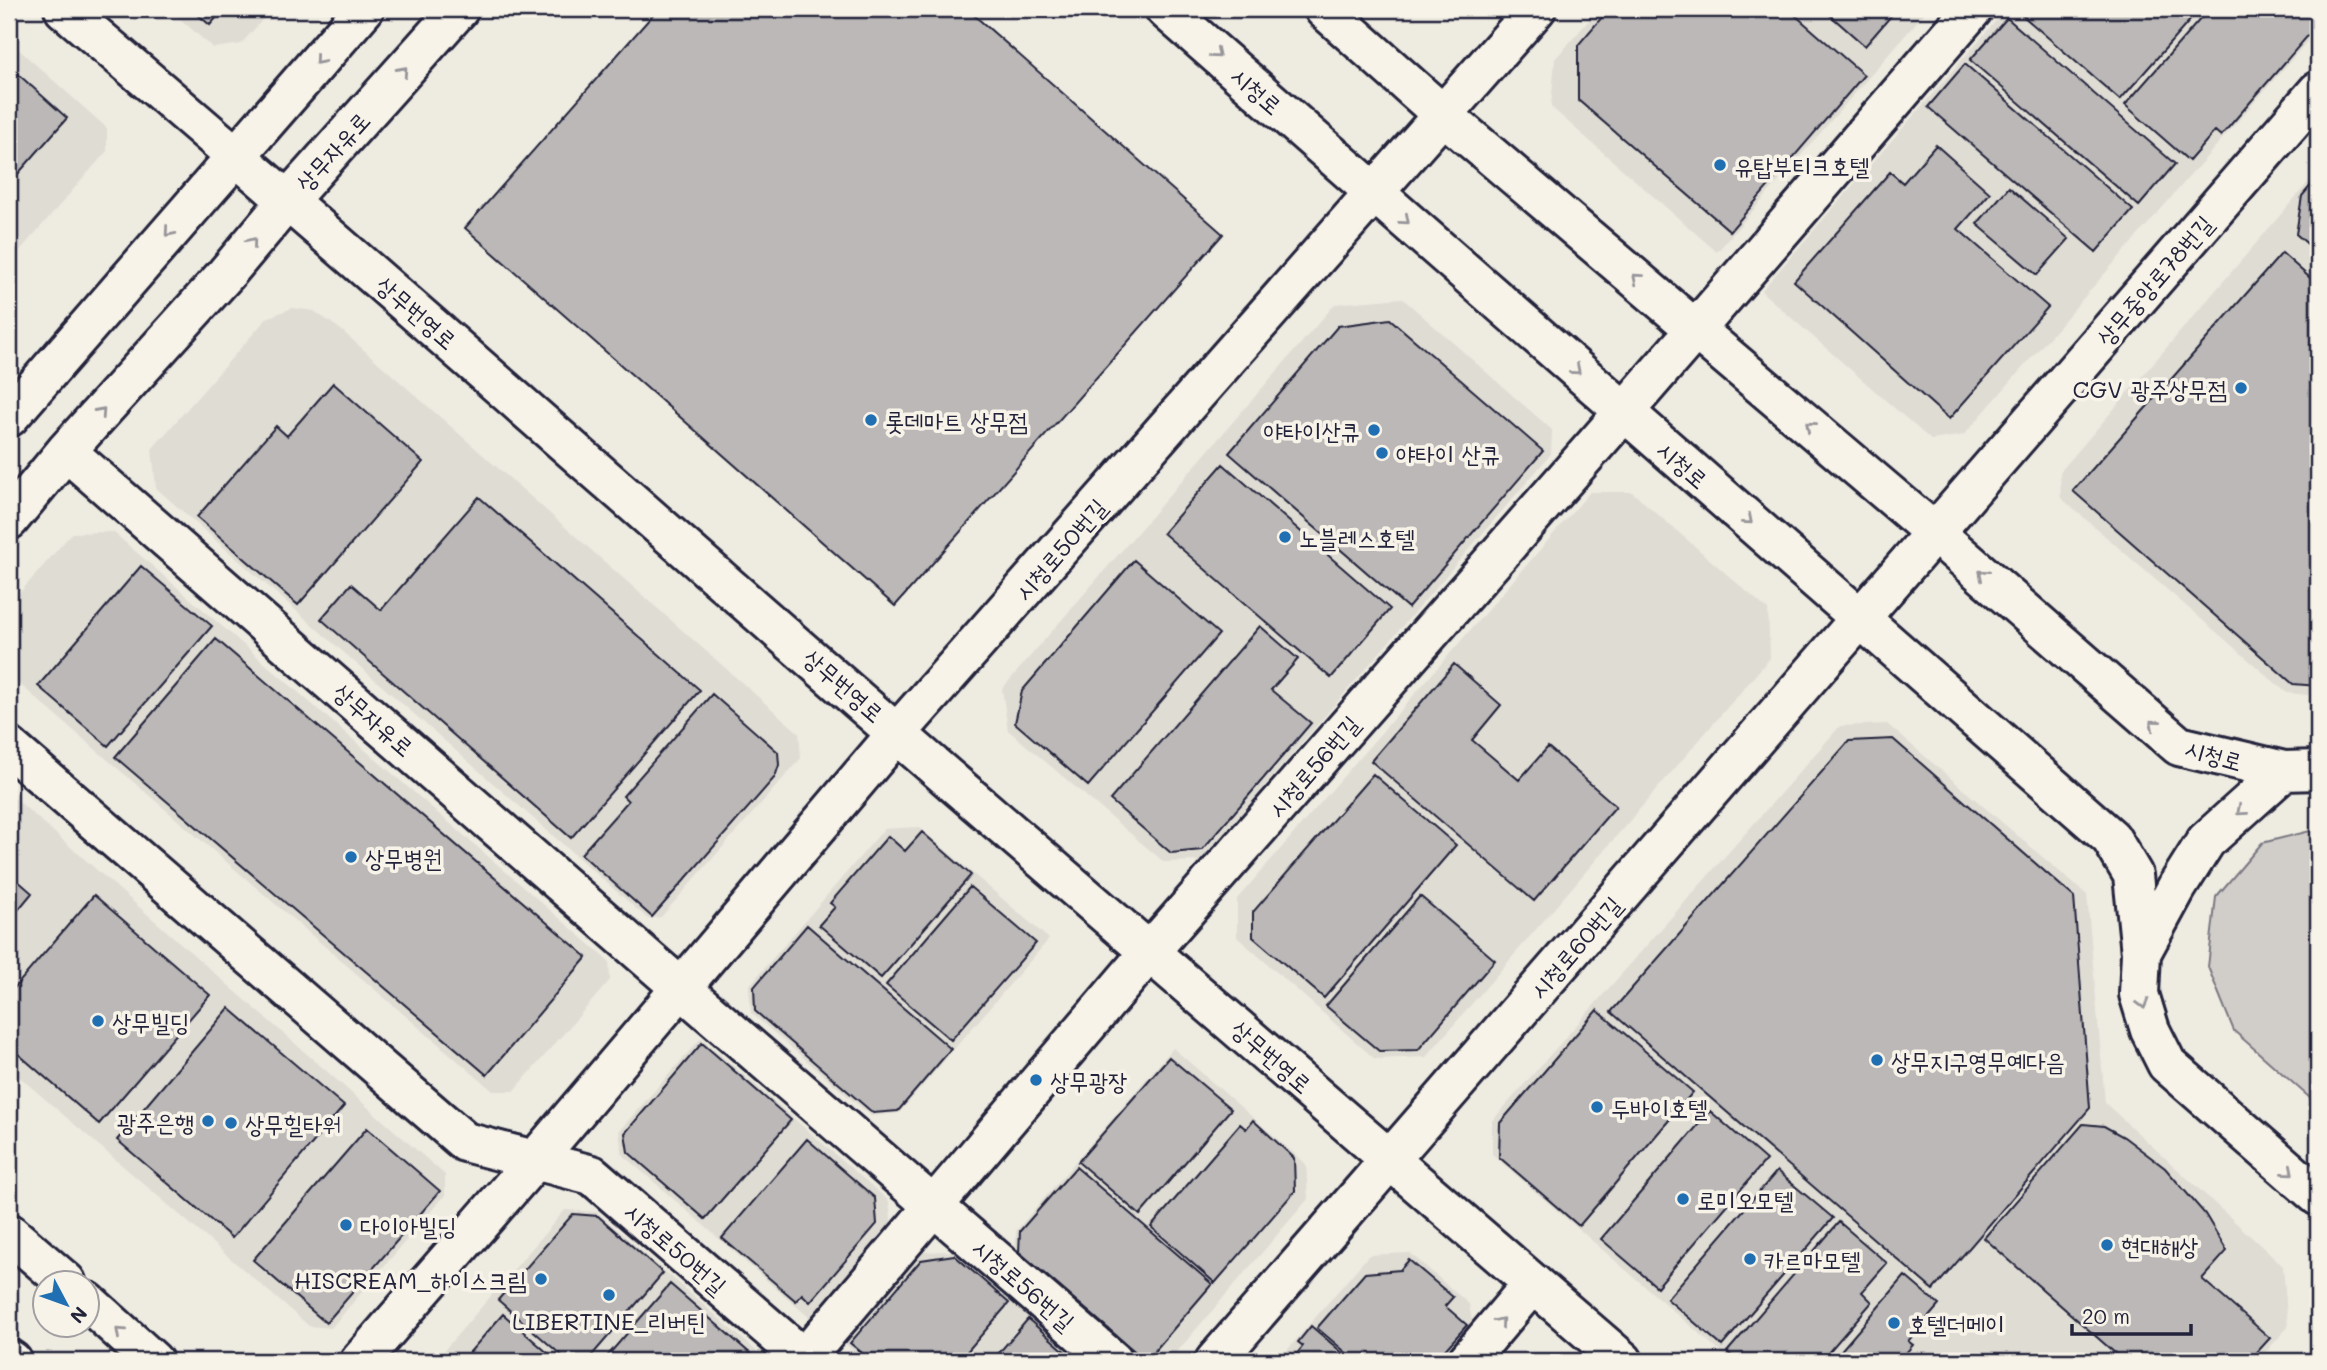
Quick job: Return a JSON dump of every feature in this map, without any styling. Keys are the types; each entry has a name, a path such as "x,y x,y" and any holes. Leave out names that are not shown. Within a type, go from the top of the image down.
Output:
{"street":[{"name":"상무번영로","path":"64,9 236,154 952,781 1151,950 1623,1361"},
{"path":"11,410 364,9"},
{"name":"상무자유로","path":"9,520 66,450 226,274 288,200 459,9"},
{"name":"시청로","path":"1165,9 2111,838 2133,875 2141,953 2139,994 2150,1030 2166,1064 2318,1196"},
{"name":"시청로","path":"1324,9 1442,114 1696,328 2179,746 2301,770"},
{"name":"시청로50번길","path":"360,1361 536,1159 898,732 1536,9"},
{"name":"시청로56번길","path":"804,1360 1151,950 1624,412 1973,9"},
{"name":"상무중앙로78번길","path":"1935,533 2318,91"},
{"name":"상무자유로","path":"66,450 681,988"},
{"name":"시청로60번길","path":"1215,1361 1935,533"},
{"path":"9,747 465,1142 536,1159"},
{"name":"시청로","path":"2141,953 2206,841 2301,770"},
{"path":"681,988 935,1208"},
{"name":"시청로50번길","path":"536,1159 592,1175 804,1360"},
{"name":"시청로56번길","path":"935,1208 1114,1361"},
{"path":"9,1233 48,1268"},
{"path":"1466,1361 1534,1283"},
{"path":"102,1315 153,1361"}],"shaded area":[{"path":"169,9 272,9 241,44 213,48"},
{"name":"유탑부티크호텔","path":"1599,9 1928,9 1717,252 1551,107 1555,59"},
{"path":"2006,9 2318,9 2318,29 1964,435 1931,440 1761,291"},
{"path":"9,41 107,128 107,151 9,263"},
{"name":"CGV 광주상무점","path":"2318,171 2318,696 2287,693 2061,498 2060,472"},
{"path":"1402,298 1552,430 1551,454 1200,861 1164,862 1008,730 1002,689 1335,304"},
{"path":"292,308 314,311 340,329 799,733 801,758 661,917 648,919 156,488 152,449 267,318"},
{"path":"1590,492 1632,492 1768,610 1770,658 1426,1057 1375,1059 1237,937 1237,899"},
{"name":"상무병원","path":"113,532 609,961 610,980 514,1091 493,1091 9,675 9,605 72,533"},
{"path":"1887,724 2087,895 2105,1103 2283,1266 2288,1327 2258,1361 1731,1361 1492,1154 1492,1121 1840,726"},
{"path":"9,793 445,1175 445,1195 331,1328 309,1326 9,1068"},
{"path":"919,827 1049,939 899,1113 871,1116 751,1013 749,986 884,829"},
{"path":"2318,829 2318,1105 2234,1031 2208,967 2216,897 2262,843"},
{"path":"701,1038 889,1201 892,1226 811,1319 622,1154 619,1131"},
{"path":"1173,1048 1306,1164 1308,1199 1169,1361 1139,1361 1015,1253 1016,1231"},
{"path":"565,1210 597,1212 768,1361 435,1361"},
{"path":"954,1251 1081,1361 865,1361 843,1342 921,1252"},
{"path":"1410,1253 1469,1304 1473,1327 1443,1361 1278,1361 1369,1255"}],"building":[{"path":"191,9 224,9 210,25"},
{"name":"롯데마트 상무점","path":"658,9 967,9 1223,234 895,606 465,228"},
{"name":"유탑부티크호텔","path":"1609,9 1788,9 1864,75 1730,231 1578,100 1578,45"},
{"path":"1823,9 1897,9 1865,46"},
{"path":"2015,9 2200,9 2120,100"},
{"path":"2209,9 2316,9 2318,24 2221,136 2215,131 2189,161 2125,105"},
{"path":"2007,18 2175,164 2139,206 1970,60"},
{"path":"1965,64 2133,210 2096,252 1928,107"},
{"path":"9,66 67,118 9,184"},
{"path":"1936,145 1990,193 1958,229 2048,307 1949,419 1794,281 1890,172 1903,183"},
{"path":"2318,177 2318,253 2296,234 2302,196"},
{"path":"2009,187 2069,239 2037,275 1977,224"},
{"name":"CGV 광주상무점","path":"2282,253 2318,285 2318,686 2293,684 2073,491"},
{"path":"1390,319 1543,451 1408,608 1229,453 1338,326"},
{"path":"333,383 423,462 298,605 197,517 276,426 287,436"},
{"path":"1223,464 1390,609 1331,678 1163,533"},
{"path":"479,497 700,690 571,838 321,619 351,584 381,610"},
{"path":"1134,560 1219,634 1088,786 1015,723 1022,691"},
{"path":"141,566 212,626 108,746 38,686"},
{"path":"1260,626 1298,659 1271,690 1311,723 1202,850 1171,853 1110,800"},
{"name":"상무병원","path":"216,639 587,957 487,1075 115,757"},
{"path":"1454,664 1501,705 1472,740 1519,780 1548,747 1616,806 1534,901 1371,761"},
{"path":"712,694 778,752 779,765 775,777 652,917 581,854 628,801 623,796"},
{"name":"상무지구영무예다음","path":"1893,739 2074,897 2090,1108 1933,1290 1611,1012 1849,741"},
{"path":"1373,774 1456,845 1324,998 1253,937 1253,912"},
{"path":"922,832 971,875 881,978 819,925 835,907 830,903 888,836 905,851"},
{"path":"9,873 32,893 9,921"},
{"path":"970,887 1036,943 951,1040 886,985"},
{"name":"상무빌딩","path":"94,895 210,995 99,1124 9,1046 9,994"},
{"path":"1420,896 1495,960 1418,1050 1379,1051 1326,1006"},
{"path":"807,925 951,1049 898,1111 873,1113 755,1011 754,987"},
{"name":"상무힐타워","path":"229,1008 344,1106 232,1238 117,1140"},
{"name":"두바이호텔","path":"1597,1010 1693,1092 1579,1226 1499,1157 1500,1123"},
{"path":"702,1043 791,1120 705,1219 628,1152 625,1133"},
{"path":"1169,1057 1231,1109 1140,1215 1078,1162"},
{"name":"로미오모텔","path":"1710,1111 1766,1160 1657,1287 1601,1239"},
{"path":"1253,1120 1294,1158 1295,1191 1215,1283 1151,1227 1240,1124 1246,1129"},
{"name":"현대해상","path":"2083,1124 2104,1126 2124,1137 2165,1168 2205,1214 2227,1251 2202,1279 2270,1338 2249,1361 2124,1361 1984,1238"},
{"name":"다이아빌딩","path":"367,1128 440,1191 326,1323 253,1260"},
{"path":"807,1139 875,1198 877,1224 810,1302 802,1294 796,1301 722,1238"},
{"path":"1076,1167 1212,1284 1146,1361 1019,1252 1020,1231"},
{"name":"카르마모텔","path":"1777,1171 1833,1218 1722,1346 1667,1299"},
{"path":"573,1214 598,1216 663,1273 587,1361 568,1361 498,1300"},
{"path":"1839,1222 1887,1263 1862,1292 1872,1302 1821,1361 1738,1361 1727,1352"},
{"path":"954,1255 1009,1303 959,1361 872,1361 850,1343 921,1260"},
{"path":"1409,1260 1453,1297 1445,1306 1467,1325 1435,1361 1356,1361 1317,1328 1365,1273 1400,1270"},
{"name":"호텔더메이","path":"1905,1276 1939,1305 1908,1341 1913,1345 1899,1361 1832,1361"},
{"path":"670,1284 759,1361 603,1361"},
{"path":"503,1314 557,1361 462,1361"},
{"path":"1028,1319 1076,1361 992,1361"},
{"path":"1311,1326 1352,1361 1291,1361 1303,1346 1298,1342"},
{"path":"1512,1356 1529,1356 1535,1361 1507,1361"}],"place":[{"name":"유탑부티크호텔","path":"1720,165"},
{"name":"CGV 광주상무점","path":"2241,388"},
{"name":"롯데마트 상무점","path":"871,420"},
{"name":"야타이산큐","path":"1374,430"},
{"name":"야타이 산큐","path":"1382,453"},
{"name":"노블레스호텔","path":"1285,537"},
{"name":"상무병원","path":"351,857"},
{"name":"상무빌딩","path":"98,1021"},
{"name":"상무지구영무예다음","path":"1877,1060"},
{"name":"상무광장","path":"1036,1080"},
{"name":"두바이호텔","path":"1597,1107"},
{"name":"광주은행","path":"208,1121"},
{"name":"상무힐타워","path":"231,1123"},
{"name":"로미오모텔","path":"1683,1199"},
{"name":"다이아빌딩","path":"346,1225"},
{"name":"현대해상","path":"2107,1245"},
{"name":"카르마모텔","path":"1750,1259"},
{"name":"HISCREAM_하이스크림","path":"541,1279"},
{"name":"LIBERTINE_리버틴","path":"609,1295"},
{"name":"호텔더메이","path":"1894,1323"}]}
